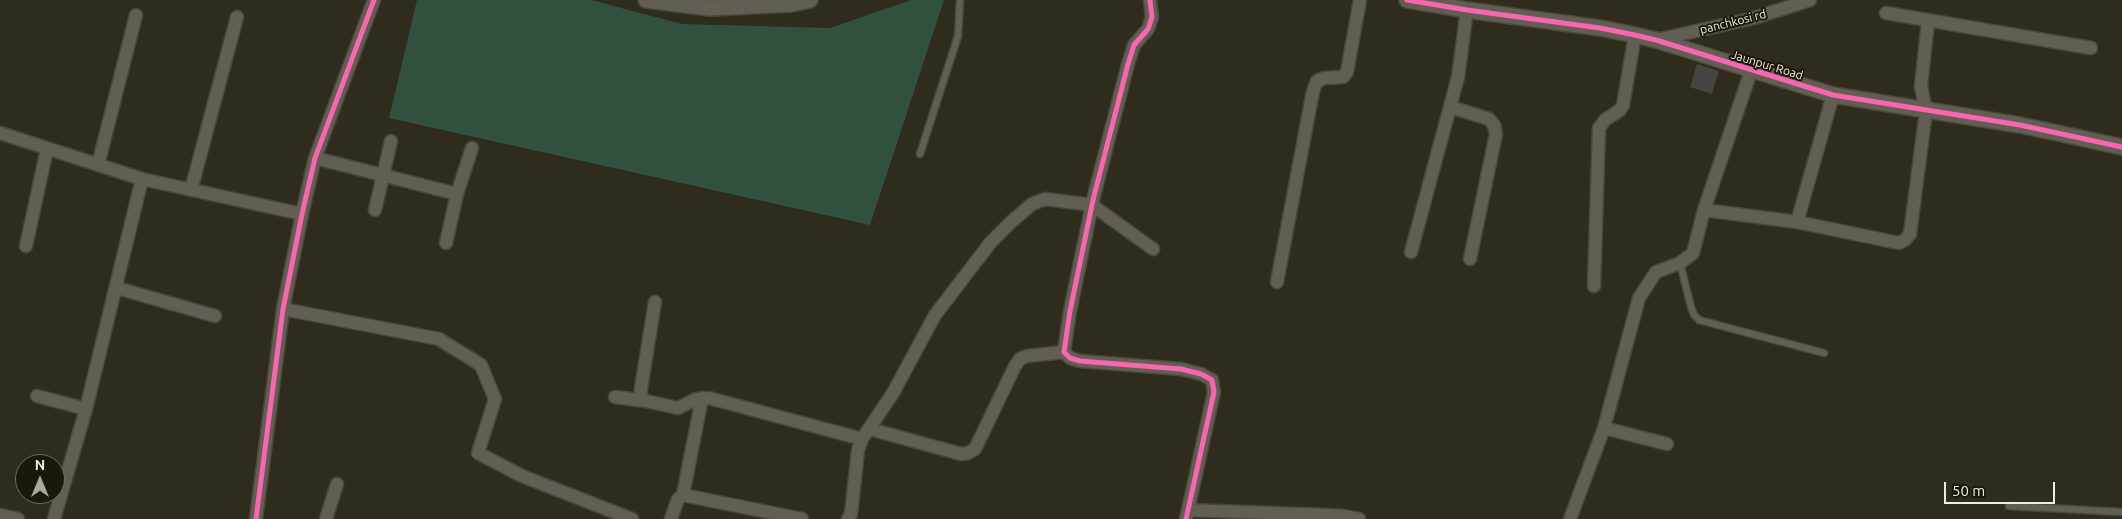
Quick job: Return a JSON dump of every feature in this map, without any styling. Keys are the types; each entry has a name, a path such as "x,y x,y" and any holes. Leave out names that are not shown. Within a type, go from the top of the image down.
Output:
{"street":[{"path":"256,519 283,309 302,214 315,158 374,0"},
{"path":"646,0 710,8 792,4 810,0"},
{"path":"1064,352 1068,320 1092,205 1134,45 1148,29 1152,17 1150,0"},
{"path":"1277,282 1313,91 1317,81 1324,78 1343,78 1347,72 1360,0"},
{"name":"Jaunpur Road","path":"1407,0 1600,28 1635,35 1833,95 2020,125 2122,147"},
{"name":"panchkosi rd","path":"1656,40 1754,18 1810,0"},
{"path":"1411,252 1462,58 1467,10"},
{"path":"1886,12 1928,21 2091,48"},
{"path":"98,165 136,15"},
{"path":"192,190 237,17"},
{"path":"1704,210 1797,222 1898,243 1905,240 1910,234 1926,111 1921,86 1928,21"},
{"path":"1594,286 1599,128 1605,120 1620,110 1623,105 1635,35"},
{"path":"1570,519 1604,428 1639,298 1656,272 1680,263 1692,253 1704,210 1751,71"},
{"path":"1797,222 1833,95"},
{"path":"1450,107 1489,119 1494,125 1496,134 1470,260"},
{"path":"0,133 142,180 302,214"},
{"path":"374,210 391,142"},
{"path":"446,243 457,194 472,148"},
{"path":"26,246 47,149"},
{"path":"315,158 457,194"},
{"path":"54,519 86,409 142,180"},
{"path":"848,519 851,514 858,450 866,434 893,393 935,315 991,242 1032,204 1044,199 1092,205 1153,249"},
{"path":"116,288 214,316"},
{"path":"646,401 641,397 641,388 655,302"},
{"path":"283,309 439,339 481,365 495,400 478,453 522,476 632,519"},
{"path":"615,397 678,408 702,398 709,398 961,454 975,449 1015,366 1020,360 1028,356 1064,352"},
{"path":"1064,352 1070,358 1080,361 1181,369 1201,374 1212,380 1214,392 1187,515 1359,519"},
{"path":"37,396 86,409"},
{"path":"671,519 678,499 683,495 702,398"},
{"path":"1604,428 1667,444"},
{"path":"326,519 337,484"},
{"path":"683,495 802,519"},
{"path":"0,515 18,519"}],"lane":[{"path":"920,154 958,36 960,0"},
{"path":"1680,263 1691,307 1694,315 1699,320 1824,353"},
{"path":"2009,506 2122,512"}],"green space":[{"path":"417,0 591,0 682,24 830,28 911,0 944,0 870,225 389,118"}],"building":[{"path":"1697,64 1719,71 1712,94 1690,87"}],"cycle path":[{"path":"256,519 283,309 302,214 315,158 374,0"},
{"path":"1150,0 1152,17 1148,29 1134,45 1093,200 1070,311 1064,352 1070,358 1080,361 1181,369 1201,374 1212,380 1214,392 1186,519"},
{"path":"1407,0 1600,28 1635,35 1833,95 2020,125 2122,147"}]}
